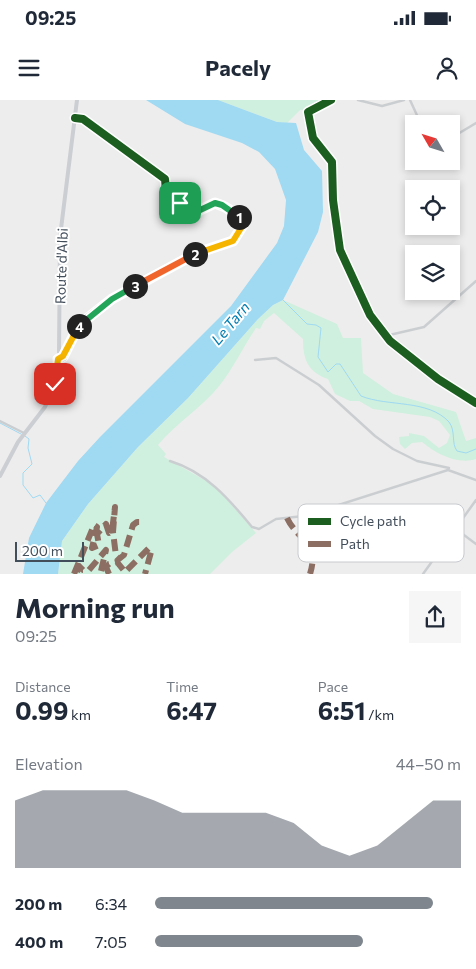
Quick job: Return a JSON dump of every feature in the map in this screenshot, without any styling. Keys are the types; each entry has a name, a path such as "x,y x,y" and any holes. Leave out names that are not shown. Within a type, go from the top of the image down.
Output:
{"street":[{"name":"Route d'Albi","path":"0,476 24,433 45,407 53,392 58,359 60,237 77,100"},
{"path":"331,100 308,112 314,138 332,162 332,200 340,250 370,315 385,336 438,379 476,403"},
{"path":"358,100 382,106 404,100"},
{"path":"410,100 417,115"},
{"path":"58,359 63,356 79,325 112,299 196,253 233,241 243,225 234,212 222,205 215,203 196,212 183,202 167,203 165,179 83,119 75,118"},
{"path":"460,133 476,124"},
{"path":"385,336 424,327 476,281"},
{"path":"255,360 276,358 319,386 375,436 393,449 417,460 476,480"},
{"path":"0,421 24,433"},
{"path":"170,462 186,467 215,486 252,526 259,529 276,519 298,517"},
{"path":"342,504 450,470"},
{"path":"464,517 476,500"},
{"path":"464,535 476,544"},
{"path":"423,574 432,562"}],"green space":[{"path":"218,100 327,100 310,109 300,110 287,123 277,122"},
{"path":"283,300 337,324 343,338 361,338 363,373 393,394 456,412 466,441 476,438 476,459 462,461 447,457 434,451 422,442 412,443 405,449 400,444 399,437 409,436 409,433 424,436 439,448 447,443 450,435 439,421 430,417 373,409 359,401 350,401 335,394 328,379 316,373 308,364 304,353 303,339 274,313 264,321 260,329 256,328 230,371 213,393 158,445 166,454 164,457 215,486 256,533 232,552 210,574 58,574 62,541 88,504 138,447 188,398 258,319 273,305"}],"water":[{"name":"Le Tarn","path":"146,100 218,100 277,122 296,123 304,150 322,171 323,212 318,232 283,300 273,305 258,319 188,398 138,447 88,504 62,541 58,574 23,574 29,538 46,503 78,461 100,437 231,306 277,243 284,226 286,200 275,169 259,152 242,143 185,124"}],"waterway":[{"path":"283,300 307,324 316,325 321,328 318,357 328,372 336,364 340,364 361,396 407,404 430,410 440,415 451,426 457,451 466,453 476,449"},
{"path":"0,423 21,434"},
{"path":"25,436 29,439 28,448 32,464 23,473 23,485 33,498 40,495 46,503"}],"marked path":[{"path":"74,574 94,525 97,527 92,548 99,545 97,534 106,524 109,533 112,531 115,507 113,532 116,556 119,559 124,555 133,525 137,522 142,522"},
{"path":"287,518 298,533"},
{"path":"109,574 106,567 109,564 117,562 125,572 149,548 151,552 145,574"},
{"path":"77,572 79,566 83,570 89,570 106,550 101,571"},
{"path":"310,574 312,562"}],"cycle path":[{"path":"331,100 308,112 313,138 332,162 333,200 340,250 370,315 390,341 438,379 476,403"},
{"path":"58,359 63,357 79,325 112,299 197,253 233,241 243,225 232,211 215,203 196,212 183,201 175,204 167,203 165,179 83,119 75,118"}],"route":[{"path":"55,384 58,372 58,359 63,356 79,325 112,299 196,253 218,244 233,241 243,225 234,212 222,205 215,203 196,212 183,202 180,203"}]}
